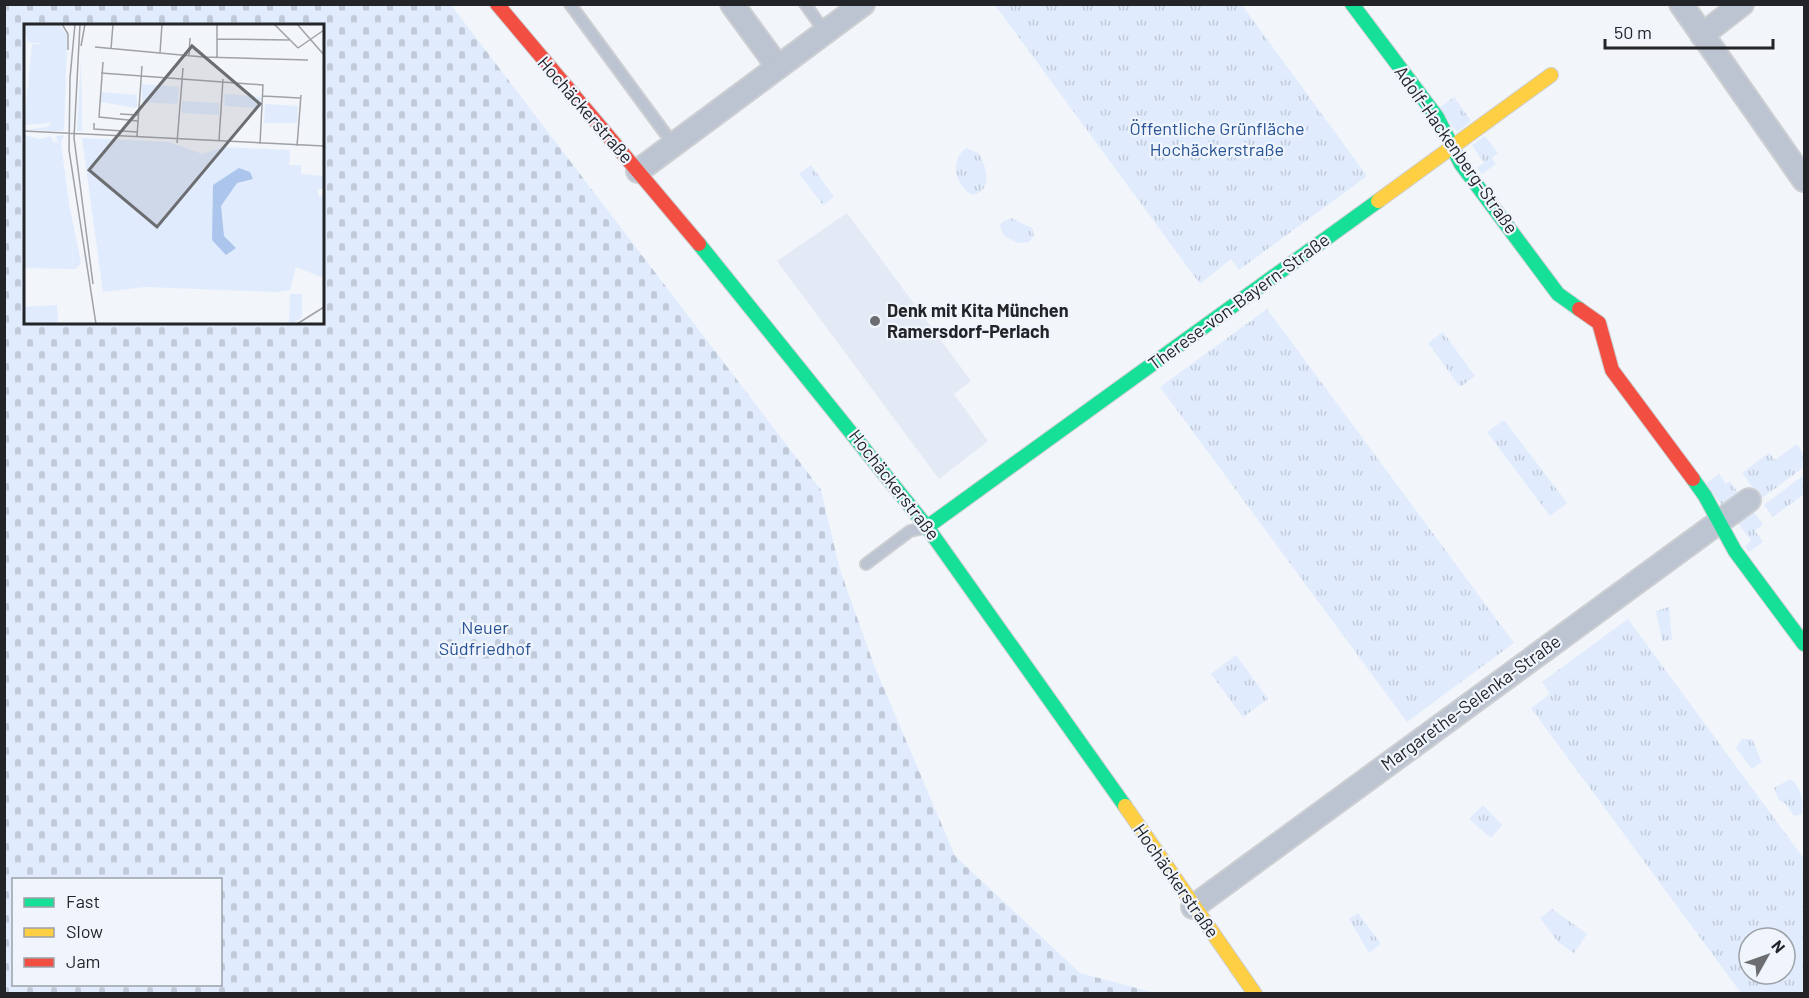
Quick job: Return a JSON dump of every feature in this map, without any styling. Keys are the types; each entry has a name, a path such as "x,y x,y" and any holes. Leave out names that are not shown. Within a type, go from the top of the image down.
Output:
{"street":[{"name":"Hochäckerstraße","path":"497,4 817,387 927,527 1015,648 1254,993"},
{"path":"732,4 778,67"},
{"path":"638,171 863,4"},
{"name":"Adolf-Hackenberg-Straße","path":"1352,4 1437,117 1461,164 1558,294 1599,323 1612,370 1705,496 1735,551 1804,644"},
{"path":"1681,4 1804,180"},
{"path":"1702,35 1742,4"},
{"name":"Therese-von-Bayern-Straße","path":"927,527 1551,75"},
{"name":"Margarethe-Selenka-Straße","path":"1193,907 1749,500"}],"lane":[{"path":"570,4 673,144"},
{"path":"804,4 825,32"},
{"path":"866,564 910,531 927,527"}],"shaded area":[{"name":"Denk mit Kita München Ramersdorf-Perlach","path":"847,213 971,381 954,394 988,441 939,479 777,261"}],"green space":[{"name":"Neuer Südfriedhof","path":"5,4 451,5 821,490 840,570 874,665 955,856 1080,973 1155,993 5,993"},
{"name":"Öffentliche Grünfläche Hochäckerstraße","path":"995,5 1242,5 1367,176 1239,270 1231,259 1200,284"},
{"path":"1454,97 1471,121 1457,132 1439,108"},
{"path":"1485,136 1498,153 1492,158 1496,164 1482,174 1477,168 1484,163 1472,145"},
{"path":"966,148 978,153 986,171 986,183 979,192 973,195 962,186 956,173 957,159"},
{"path":"811,165 834,197 823,205 799,174"},
{"path":"1011,218 1032,228 1034,236 1029,242 1018,243 1004,236 1000,226 1002,222"},
{"path":"1267,309 1514,643 1407,722 1160,387"},
{"path":"1443,332 1475,376 1460,387 1428,343"},
{"path":"1504,420 1567,503 1550,516 1487,432"},
{"path":"1797,444 1804,455 1804,467 1761,499 1742,473 1769,453 1775,460"},
{"path":"1719,474 1726,484 1730,481 1739,494 1723,506 1705,484"},
{"path":"1804,475 1804,494 1773,517 1764,505"},
{"path":"1754,512 1763,524 1755,531 1763,542 1749,552 1745,546 1751,541 1738,523"},
{"path":"1669,607 1672,640 1662,641 1656,611"},
{"path":"1628,619 1804,859 1804,993 1741,993 1531,708 1550,694 1542,682"},
{"path":"1236,655 1268,699 1243,717 1211,674"},
{"path":"1742,739 1752,739 1762,762 1752,769 1736,748"},
{"path":"1790,779 1797,785 1803,805 1802,814 1794,816 1786,804 1779,800 1774,788"},
{"path":"1483,805 1502,825 1491,838 1469,819"},
{"path":"1552,909 1587,934 1574,953 1558,942 1540,918"},
{"path":"1358,913 1381,944 1369,953 1349,919"}],"traffic: fast":[{"path":"1352,4 1437,117 1461,164 1558,294 1579,309"},
{"path":"927,527 1378,201"},
{"path":"699,244 927,527 1125,806"},
{"path":"1693,479 1735,551 1804,644"}],"traffic: slow":[{"path":"1378,201 1551,75"},
{"path":"1125,806 1255,994"}],"traffic: jam":[{"path":"497,4 699,244"},
{"path":"1579,309 1599,323 1612,370 1693,479"}],"place":[{"name":"Denk mit Kita München Ramersdorf-Perlach","path":"875,321"}]}
